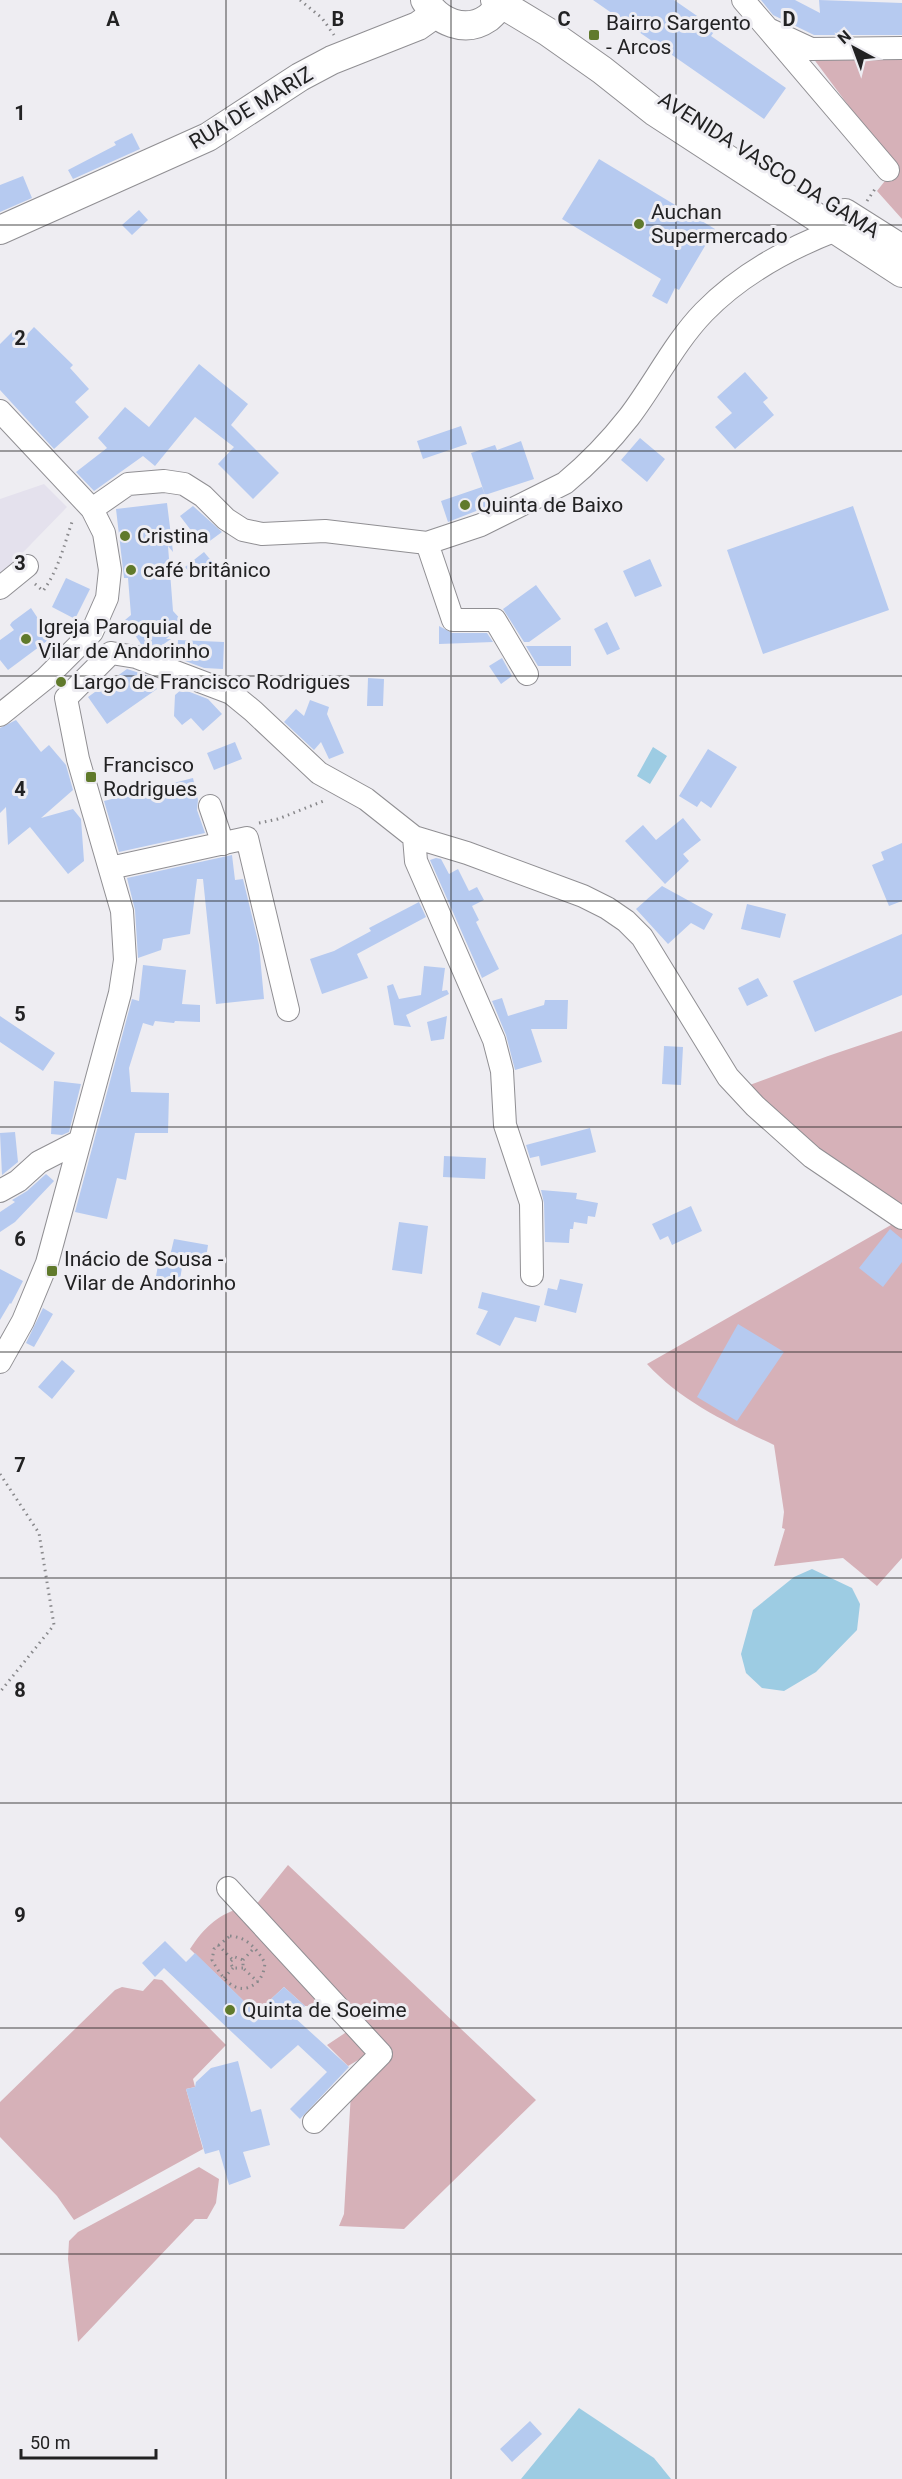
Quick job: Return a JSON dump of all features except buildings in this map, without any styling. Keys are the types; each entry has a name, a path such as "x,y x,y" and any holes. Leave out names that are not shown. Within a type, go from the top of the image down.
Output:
{"main road":[{"name":"RUA DE MARIZ","path":"0,230 208,137 300,77 344,56 418,26 430,7 451,23 465,25 487,18 500,1"},
{"name":"AVENIDA VASCO DA GAMA","path":"500,1 602,70 664,96 846,225 902,273"},
{"name":"AVENIDA VASCO DA GAMA","path":"846,225 902,249"}],"street":[{"path":"743,0 888,170"},
{"path":"768,28 811,49 902,48"},
{"path":"87,503 128,484 164,481 184,484 243,530 262,534 325,531 427,543 481,525 565,483 628,418 684,336 704,312 753,270 805,242 846,225"},
{"path":"0,411 87,503 104,533 110,570 107,598 92,632 46,678 0,715"},
{"path":"427,543 453,620 495,620 527,674"},
{"path":"0,588 24,568"},
{"path":"92,632 111,653 136,657 231,693 319,773 366,798 414,837 467,853 583,896 626,921 655,957 728,1077 790,1140 902,1218"},
{"path":"66,698 111,653"},
{"path":"0,1362 23,1321 47,1263 120,993 124,968 122,911 78,759 66,698 46,678"},
{"path":"210,806 220,836"},
{"path":"110,868 220,836 244,826"},
{"path":"220,836 247,838 288,1010"},
{"path":"414,837 416,861 494,1040 502,1071 504,1125 531,1203 532,1275"},
{"path":"0,1191 18,1181 39,1162 78,1142"},
{"path":"228,1888 381,2054 314,2122"}],"path":[{"path":"300,0 322,18 334,34 344,56"},
{"path":"846,225 888,170"},
{"path":"24,568 43,591 59,564 87,503"},
{"path":"278,819 323,801"},
{"path":"0,1474 39,1533 54,1625 0,1692"},
{"path":"230,1936 239,1937 254,1948 265,1963 264,1973 258,1982 248,1988 237,1989 224,1979 212,1960 214,1949 230,1936"},
{"path":"218,1945 232,1959"},
{"path":"243,1968 243,1959 254,1948"},
{"path":"232,1959 235,1957 243,1959"},
{"path":"232,1959 230,1962 233,1968"},
{"path":"233,1968 243,1968 258,1982"},
{"path":"224,1979 233,1968"}],"shaded area":[{"path":"810,54 902,54 902,219 877,191 895,168"},
{"path":"44,484 67,507 0,576 0,499"},
{"path":"902,1031 902,1558 877,1586 843,1558 774,1566 785,1529 782,1528 784,1512 774,1445 690,1401 647,1364 898,1221 728,1093"},
{"path":"288,1865 536,2100 404,2229 339,2226 344,2214 351,2092 390,2052 255,1906"},
{"path":"240,1908 328,2007 305,2006 284,1987 256,2013 190,1949 211,1924"},
{"path":"154,1979 162,1980 226,2045 193,2079 195,2087 186,2089 203,2149 74,2220 57,2196 0,2137 0,2102 115,1990 122,1987 143,1991"},
{"path":"351,2029 372,2052 348,2066 327,2045"},
{"path":"199,2167 219,2179 216,2203 207,2219 195,2219 78,2342 68,2259 69,2241 78,2232"}],"water":[{"path":"653,747 667,756 650,784 637,776"},
{"path":"812,1569 852,1588 860,1604 857,1630 816,1672 784,1691 762,1688 746,1673 741,1654 753,1610 794,1577"},
{"path":"579,2408 654,2458 671,2479 521,2479"}],"place":[{"name":"Bairro Sargento - Arcos","path":"594,35"},
{"name":"Auchan Supermercado","path":"639,224"},
{"name":"Quinta de Baixo","path":"465,505"},
{"name":"Cristina","path":"125,536"},
{"name":"café britânico","path":"131,570"},
{"name":"Igreja Paroquial de Vilar de Andorinho","path":"26,639"},
{"name":"Largo de Francisco Rodrigues","path":"61,682"},
{"name":"Francisco Rodrigues","path":"91,777"},
{"name":"Inácio de Sousa - Vilar de Andorinho","path":"52,1271"},
{"name":"Quinta de Soeime","path":"230,2010"}]}
